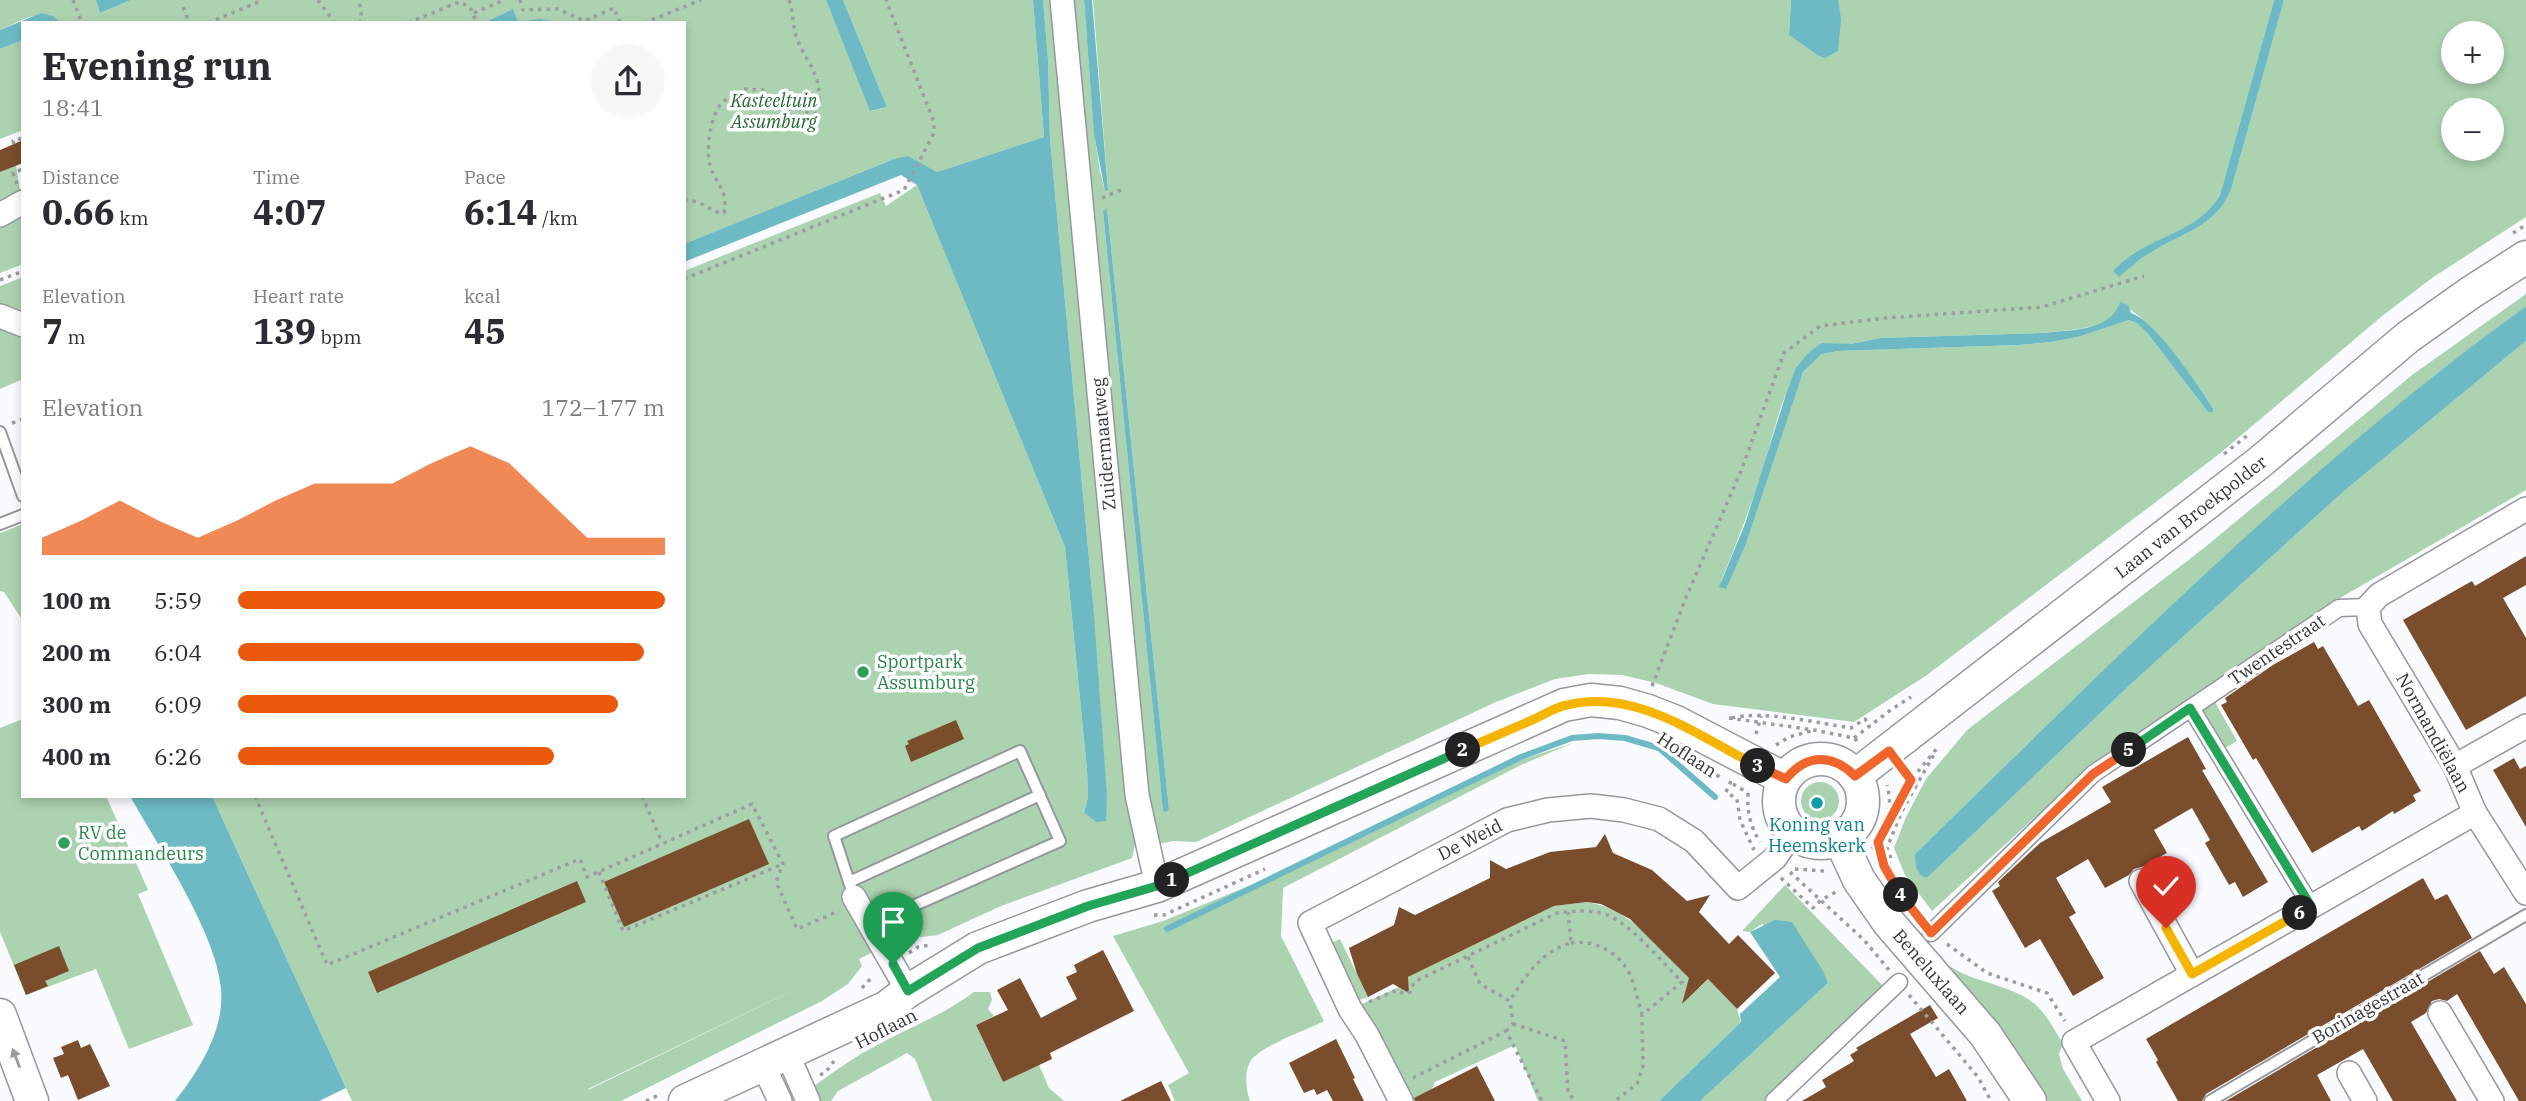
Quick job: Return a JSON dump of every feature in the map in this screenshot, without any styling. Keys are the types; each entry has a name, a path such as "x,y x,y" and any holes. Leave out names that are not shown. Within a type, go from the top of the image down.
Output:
{"main road":[{"name":"Laan van Broekpolder","path":"1855,776 2260,462 2408,337 2526,257"},
{"name":"Hoflaan","path":"685,1101 887,1007 978,948 1088,906 1157,906 1564,705 1591,700 1620,703 1644,710 1676,722 1786,779"},
{"path":"1816,759 1832,761 1855,776 1862,796 1861,811 1854,825 1840,839 1815,843 1801,838 1781,815 1781,785 1802,763 1816,759"},
{"name":"Beneluxlaan","path":"1840,839 1860,880 1889,923 1985,1034 2030,1101"},
{"path":"0,1015 33,1101"}],"street":[{"name":"Zuidermaatweg","path":"1062,0 1137,795 1157,906"},
{"path":"0,215 21,203"},
{"path":"0,316 21,324"},
{"path":"2368,607 2379,595 2526,509"},
{"name":"Twentestraat","path":"1931,933 2093,774 2339,608 2368,607"},
{"name":"Normandiëlaan","path":"2368,607 2370,624 2455,766 2475,813 2526,893"},
{"path":"2190,708 2311,906"},
{"path":"2455,766 2526,726"},
{"name":"De Weid","path":"1397,1095 1367,1035 1350,1009 1310,923 1507,820 1548,810 1591,806 1624,810 1659,820 1694,841 1738,888 1775,858 1793,832"},
{"path":"2108,1101 2074,1042 2475,813"},
{"path":"2141,881 2192,974"},
{"name":"Hoflaan","path":"853,894 908,991"},
{"path":"1777,1100 1899,982"},
{"path":"2440,1013 2491,1101"},
{"path":"775,1059 805,1093"},
{"path":"775,1059 780,1101"},
{"path":"2349,1073 2365,1101"}],"lane":[{"path":"0,432 21,490"},
{"path":"0,524 21,516"},
{"path":"870,925 1060,842 1040,795 1020,751 834,836 853,894 1040,795"},
{"name":"Borinagestraat","path":"2210,1101 2526,915"}],"path":[{"path":"73,0 81,21"},
{"path":"213,21 263,0"},
{"path":"318,0 334,21"},
{"path":"359,0 361,21"},
{"path":"472,13 504,0"},
{"path":"520,0 523,10 558,9 584,20 614,8 619,21"},
{"path":"649,21 701,0"},
{"path":"744,89 763,90 776,103 817,113 817,76 797,38 789,0"},
{"path":"686,278 904,190 934,133 934,122 886,0"},
{"path":"413,21 459,2 470,7 476,21"},
{"path":"183,7 188,21"},
{"path":"686,200 704,203 717,213 724,213 723,191 710,166 709,139 719,107 724,101 735,97"},
{"path":"15,144 13,141 21,139"},
{"path":"0,280 21,272"},
{"path":"1644,710 1685,600 1741,471 1784,353 1820,326 1885,318 2042,307 2144,276"},
{"path":"1814,730 1730,719 1745,715 1851,728 1865,719 1911,780 1916,786 1939,746 1911,780 1878,842 1884,866 1890,876"},
{"name":"Hoflaan","path":"1703,765 1713,774 1748,793 1747,810 1751,825 1764,849 1775,858"},
{"path":"256,798 327,965 580,859 587,877 752,804 783,864 776,882 797,929 853,894"},
{"path":"643,798 662,843"},
{"path":"598,872 623,930 783,864"},
{"path":"1350,1009 1397,990 1404,994 1410,992 1414,982 1558,913 1581,910 1608,915 1636,935 1682,982 1642,1015"},
{"path":"1568,912 1571,943"},
{"path":"1931,933 1987,974 2047,993 2066,1021 2074,1042"},
{"path":"1513,1024 1510,1001 1525,976 1557,947 1586,941 1612,953 1628,970 1642,1015 1643,1066 1637,1084 1615,1101"},
{"path":"1468,957 1480,984 1510,1001"},
{"path":"1397,1095 1506,1031 1513,1024"},
{"path":"1513,1024 1565,1041 1568,1094 1577,1101"},
{"path":"1506,1031 1542,1101"},
{"name":"Hoflaan","path":"805,1093 837,1057"}],"green space":[{"name":"Kasteeltuin Assumburg","path":"0,0 96,0 100,13 131,0 826,0 871,111 887,107 843,0 1033,0 1044,137 937,172 925,166 894,159 686,243 686,21 58,21 38,16 0,30"},
{"name":"Sportpark Assumburg","path":"1043,0 1056,0 1137,837 1132,858 1001,906 938,935 913,938 910,934 859,959 862,966 848,984 822,1001 621,1101 352,1101 213,798 686,798 686,270 880,193 886,206 917,185 1065,547 1087,770 1088,797 1084,813 1096,822 1093,602 1050,139","holes":["823,976 588,1090 588,1089"]},
{"path":"1070,0 1084,0 1094,132 1105,191 1108,189 1093,0 1791,0 1789,35 1817,55 1837,0 2274,0 2220,195 2198,219 2125,260 2113,271 2119,276 2146,255 2207,221 2224,203 2231,190 2284,0 2526,0 2526,217 2432,278 2381,317 2218,455 1927,675 1854,722 1713,704 1656,683 1622,675 1589,674 1555,679 1496,702 1196,842 1173,841 1154,845","holes":["1107,208 1169,809 1167,812 1163,810 1103,211","2120,303 2134,312 2159,336 2183,364 2213,408 2208,412 2148,334 2138,324 2129,320 2078,337 2051,342 1838,351 1822,354 1803,372 1722,588 1721,581 1753,499 1786,393 1809,352 1880,338 2042,333 2082,328 2111,319"]},
{"path":"21,41 21,131 0,139 0,49"},
{"path":"16,165 20,191 0,206 0,172"},
{"path":"21,206 21,265 0,273 0,219"},
{"path":"21,278 21,322 0,312 0,286"},
{"path":"2526,294 2526,306 2444,368 2365,433 2287,500 2136,639 1915,854 1921,876 1927,878 2132,683 2343,492 2526,341 2526,490 2340,598 2335,604 2086,771 1932,911 1905,875 1894,848 1906,817 1926,779 1967,730 2204,548 2412,375"},
{"path":"0,321 21,329 21,380 0,389"},
{"path":"21,525 21,618 4,592 0,591 0,533"},
{"path":"2212,697 2237,741 2220,751 2193,708"},
{"name":"RV de Commandeurs","path":"21,720 21,798 107,798 148,890 138,894 193,1025 129,1049 96,969 26,995 0,932 0,728"},
{"path":"1573,743 1521,765 1283,888 1281,936 1324,1021 1272,1045 1255,1056 1248,1066 1246,1076 1250,1101 1175,1101 1168,1085 1189,1073 1113,936 1163,921 1266,879 1512,763"},
{"path":"1820,782 1833,788 1839,801 1833,814 1820,820 1807,814 1801,801 1807,788"},
{"path":"1785,885 1885,988 1769,1101 1700,1101 1828,983 1762,924 1750,932 1742,931"},
{"path":"1587,902 1620,914 1635,924 1662,948 1699,988 1708,979 1737,1009 1741,1022 1659,1101 1538,1101 1515,1045 1435,1082 1429,1096 1433,1101 1394,1101 1351,1009 1399,987 1406,978 1554,906"},
{"path":"1340,939 1368,997 1357,1001 1329,944"},
{"path":"1922,947 1958,971 2015,992 2036,1005 2063,1044 2059,1054 2063,1069 2082,1101 2048,1101 2030,1073"},
{"path":"974,992 990,992 992,1000 988,1009 994,1016 976,1025 1003,1082 1039,1065 1049,1088 1064,1101 932,1101 915,1059 907,1053 838,1091 831,1101 812,1101 811,1088 847,1063"}],"water":[{"path":"96,0 131,0 100,13"},
{"path":"826,0 843,0 887,107 870,111"},
{"path":"1033,0 1043,0 1050,139 1093,602 1107,796 1106,821 1096,822 1084,813 1088,797 1087,770 1065,547 917,185 901,175 686,261 686,243 894,159 908,156 937,172 1044,137"},
{"path":"1084,0 1092,0 1108,190 1105,191 1094,134"},
{"path":"1791,0 1838,0 1841,19 1838,51 1825,58 1789,35"},
{"path":"2274,0 2284,0 2231,190 2224,203 2207,221 2146,255 2119,277 2113,271 2125,260 2198,219 2220,195"},
{"path":"513,9 518,21 488,21"},
{"path":"41,13 53,16 59,21 22,21"},
{"path":"21,21 21,41 0,49 0,30"},
{"path":"1107,208 1169,809 1167,812 1163,811 1103,211"},
{"path":"2120,302 2128,305 2131,313 2152,328 2176,355 2213,408 2213,412 2208,412 2148,334 2138,324 2129,320 2078,337 2051,342 1838,351 1822,354 1803,372 1745,546 1726,589 1719,587 1745,524 1787,391 1796,368 1809,352 1822,343 1850,344 1880,338 2076,330 2108,319"},
{"path":"2526,306 2526,341 2343,492 2132,683 1927,878 1921,876 1916,867 1915,854 2136,639 2364,433"},
{"path":"131,798 213,798 346,1088 319,1101 175,1101 209,1049 219,1019 221,989 209,943 170,865"},
{"path":"1775,920 1792,922 1828,983 1700,1101 1659,1101 1741,1022 1740,1014 1780,977 1750,932"}],"building":[{"path":"21,141 21,164 0,172 0,150"},
{"path":"2526,556 2526,585 2503,598 2526,638 2526,696 2466,730 2403,620 2472,581 2475,586"},
{"path":"2314,642 2318,649 2323,646 2358,706 2369,700 2421,791 2413,795 2416,801 2394,814 2393,811 2362,831 2359,826 2312,853 2221,705 2227,702 2225,698 2273,665"},
{"path":"956,720 964,739 911,762 905,746 909,744 907,741"},
{"path":"2188,737 2206,769 2202,770 2268,882 2243,897 2235,882 2229,885 2205,843 2210,840 2192,808 2154,830 2167,853 2134,869 2129,875 2105,888 2088,859 2056,878 2076,913 2069,917 2104,978 2073,996 2040,939 2025,948 1992,891 2000,886 1998,882 2040,843 2111,802 2102,787"},
{"path":"2514,758 2520,769 2526,766 2526,827 2493,770"},
{"path":"749,819 769,864 624,927 604,882"},
{"path":"1605,834 1613,853 1652,870 1687,901 1710,895 1699,912 1729,944 1738,935 1775,973 1737,1009 1708,979 1682,1004 1689,978 1630,919 1601,904 1587,902 1554,906 1408,977 1409,993 1393,984 1368,997 1349,948 1394,925 1399,907 1415,915 1490,878 1490,860 1506,869 1550,852 1596,847"},
{"path":"2423,878 2435,900 2447,894 2472,938 2206,1094 2202,1101 2178,1101 2146,1039"},
{"path":"577,881 586,902 377,993 368,972"},
{"path":"59,946 69,971 45,981 48,986 26,995 14,965"},
{"path":"1103,950 1134,1011 1050,1053 1052,1059 1003,1082 976,1025 1008,1010 997,990 1020,978 1041,1018 1077,999 1066,977 1077,972 1074,965"},
{"path":"2480,951 2494,974 2504,967 2526,1004 2526,1101 2519,1101 2457,994 2447,1001 2432,1001 2426,1013 2411,1022 2457,1101 2393,1101 2363,1049 2317,1075 2331,1101 2226,1101"},
{"path":"1930,1005 1938,1018 1910,1034 1936,1077 1949,1069 1967,1101 1802,1101 1826,1087 1822,1080 1854,1061 1850,1055 1858,1050 1856,1048"},
{"path":"1336,1039 1364,1101 1333,1101 1327,1090 1317,1095 1314,1089 1304,1093 1289,1063"},
{"path":"78,1040 81,1048 90,1044 110,1086 78,1100 68,1075 61,1078 53,1058 64,1054 61,1047"},
{"path":"1477,1066 1495,1101 1415,1101 1414,1098"},
{"path":"1161,1081 1171,1101 1120,1101"}],"waterway":[{"path":"1167,929 1521,757 1572,738 1625,738 1659,748 1715,797"}],"place":[{"name":"Sportpark Assumburg","path":"863,672"},
{"name":"Koning van Heemskerk","path":"1817,803"},
{"name":"RV de Commandeurs","path":"64,843"}],"route":[{"path":"893,964 908,991 978,948 1088,906 1157,886 1564,705 1591,700 1620,703 1676,722 1786,779 1802,763 1816,759 1832,761 1855,776 1889,751 1911,780 1878,842 1884,866 1906,904 1931,933 2093,774 2190,708 2311,906 2192,974 2166,928"}]}
